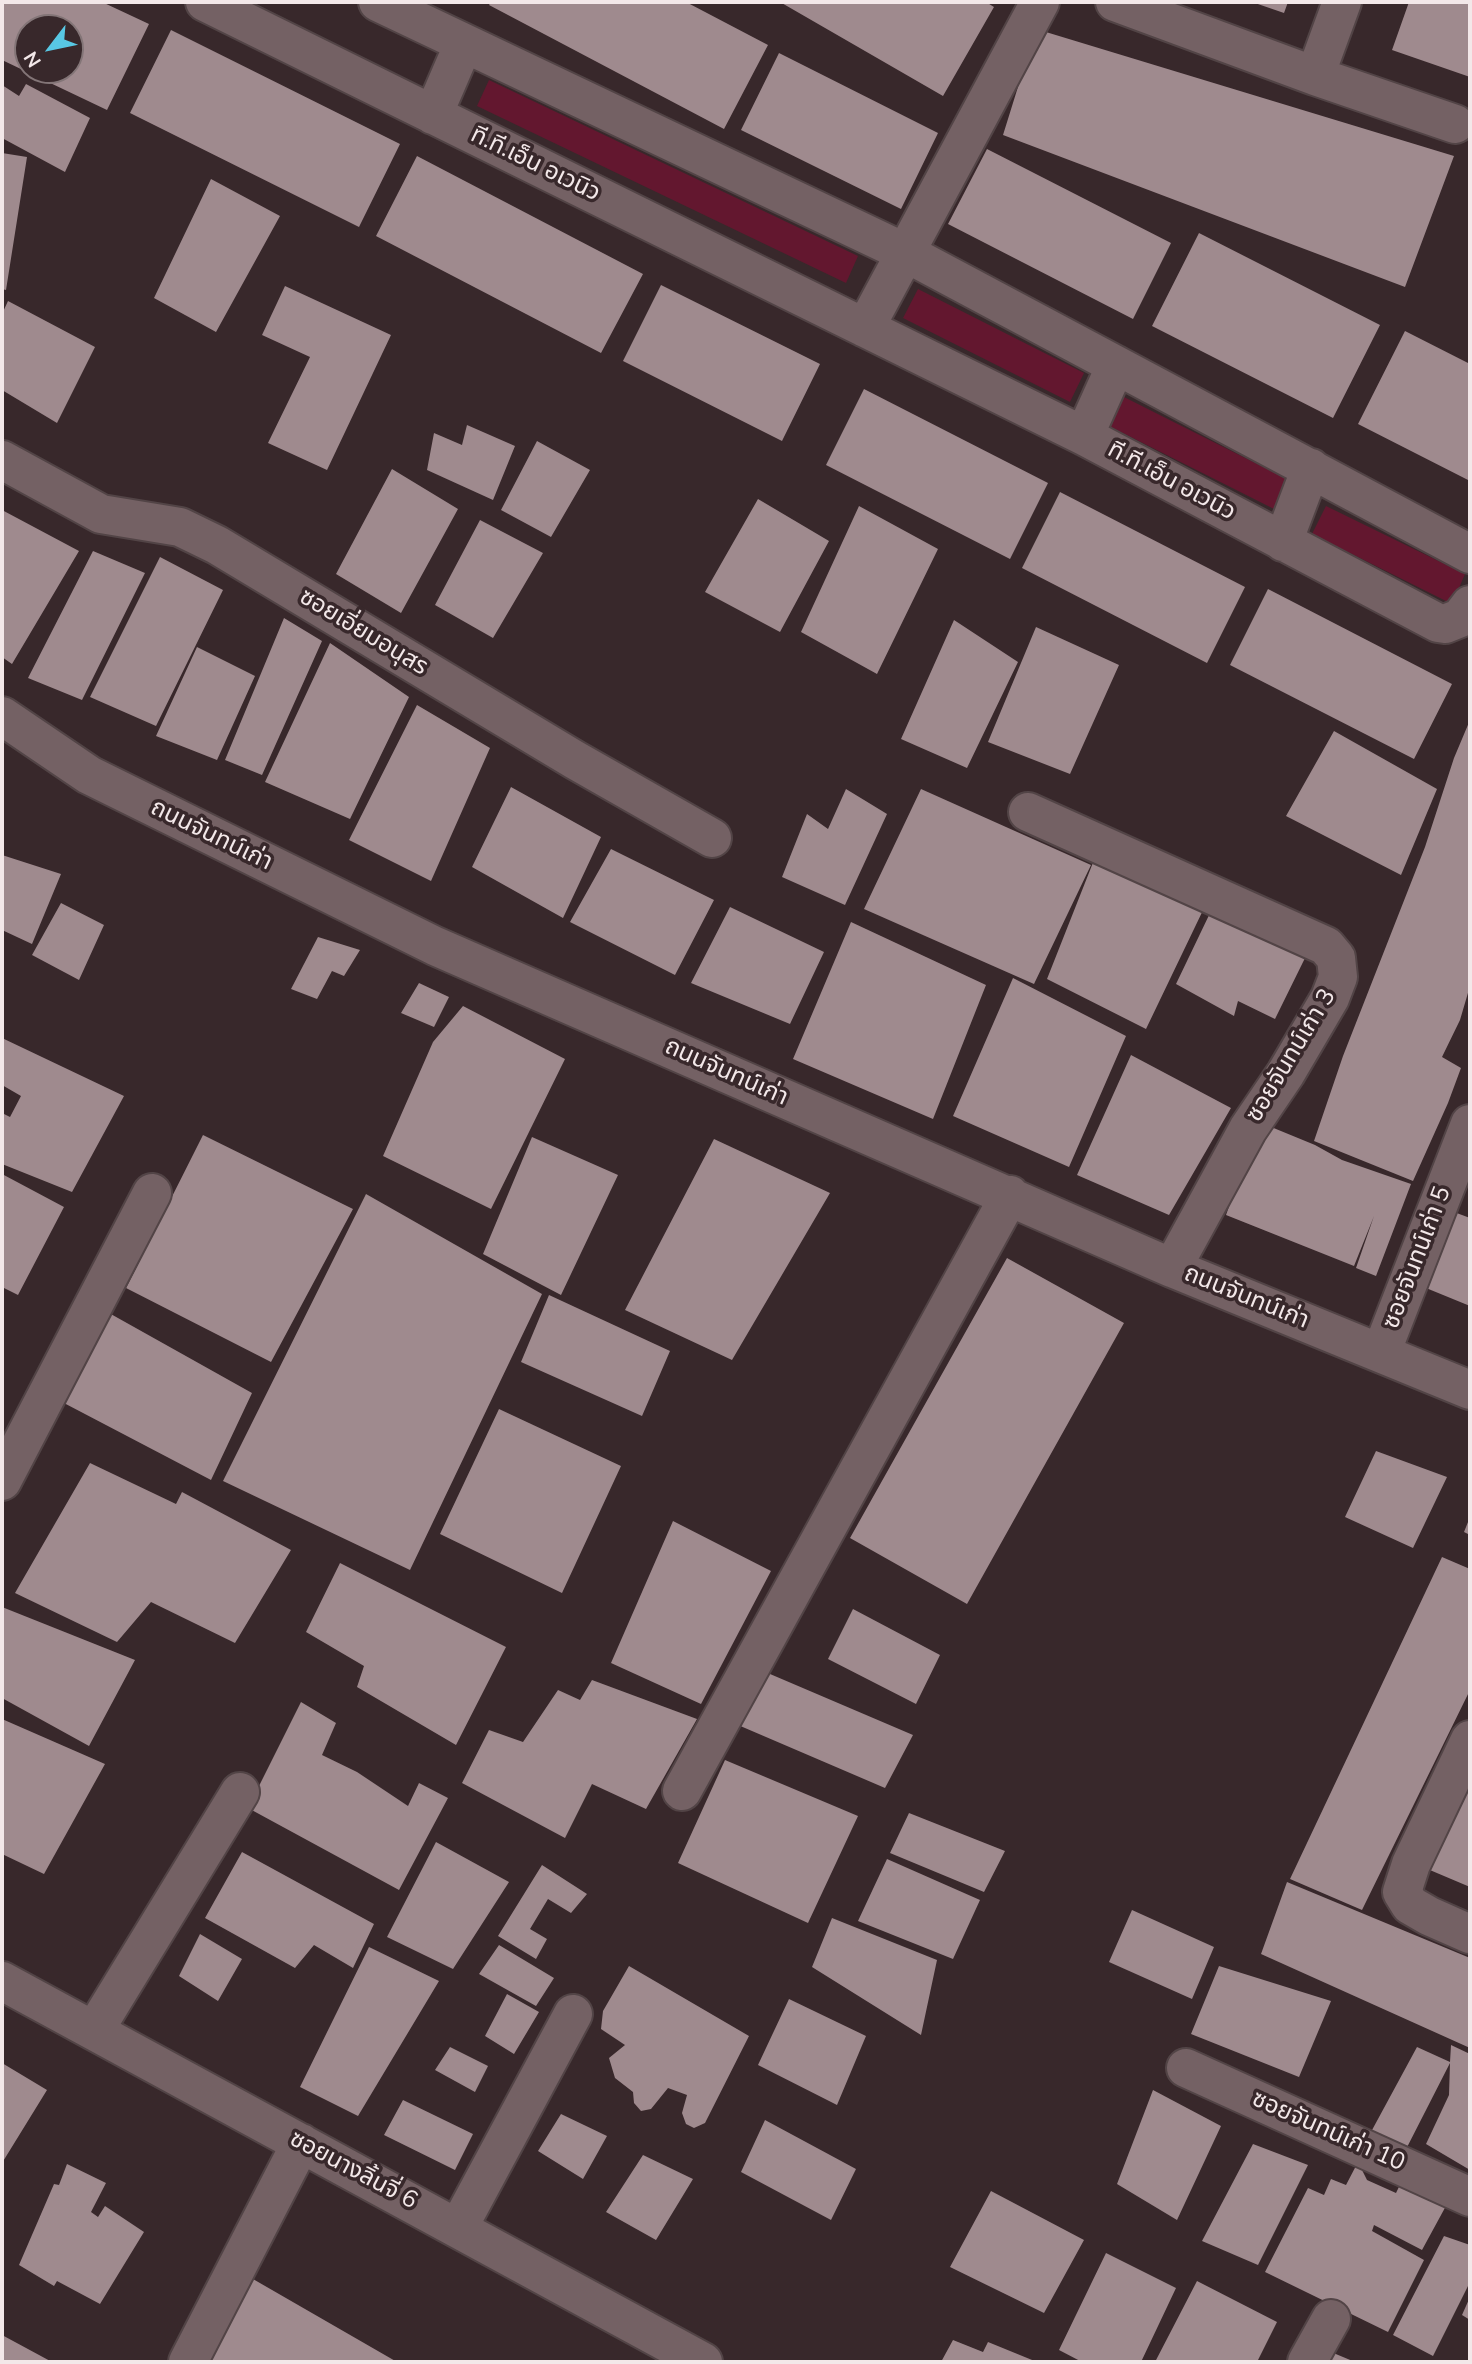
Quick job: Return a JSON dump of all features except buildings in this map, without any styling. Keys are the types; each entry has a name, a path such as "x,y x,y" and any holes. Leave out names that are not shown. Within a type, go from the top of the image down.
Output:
{"street":[{"name":"ที.ที.เอ็น อเวนิว","path":"205,2 1084,436 1438,623 1446,624 1460,618 1470,605"},
{"path":"378,2 905,253 1470,554"},
{"path":"865,328 1040,2"},
{"path":"1115,2 1315,76 1455,124"},
{"path":"1315,76 1342,2"},
{"path":"433,115 464,43"},
{"path":"1084,436 1116,365"},
{"name":"ซอยเอี่ยมอนุสร","path":"2,460 101,514 180,527 217,545 575,760 712,838"},
{"path":"1283,542 1311,468"},
{"name":"ถนนจันทน์เก่า","path":"2,716 89,775 435,946 1172,1268 1470,1390"},
{"name":"ซอยจันทน์เก่า 3","path":"1028,812 1326,946 1336,958 1338,977 1330,998 1286,1073 1248,1129 1172,1268"},
{"name":"ซอยจันทน์เก่า 5","path":"1381,1353 1470,1124"},
{"path":"2,1481 152,1193"},
{"path":"682,1791 1010,1195"},
{"path":"1470,1740 1411,1864 1402,1892 1410,1905 1470,1934"},
{"path":"94,2031 240,1792"},
{"name":"ซอยนางลิ้นจี่ 6","path":"2,1981 703,2362"},
{"path":"458,2228 573,2014"},
{"name":"ซอยจันทน์เก่า 10","path":"1186,2068 1470,2197"},
{"path":"188,2362 301,2143"},
{"path":"1307,2362 1331,2319"}],"shaded area":[{"path":"489,80 858,256 846,283 477,106"},
{"path":"918,289 1084,373 1070,402 903,318"},
{"path":"1122,396 1289,480 1274,509 1107,425"},
{"path":"1326,506 1465,574 1452,604 1312,534"}]}
